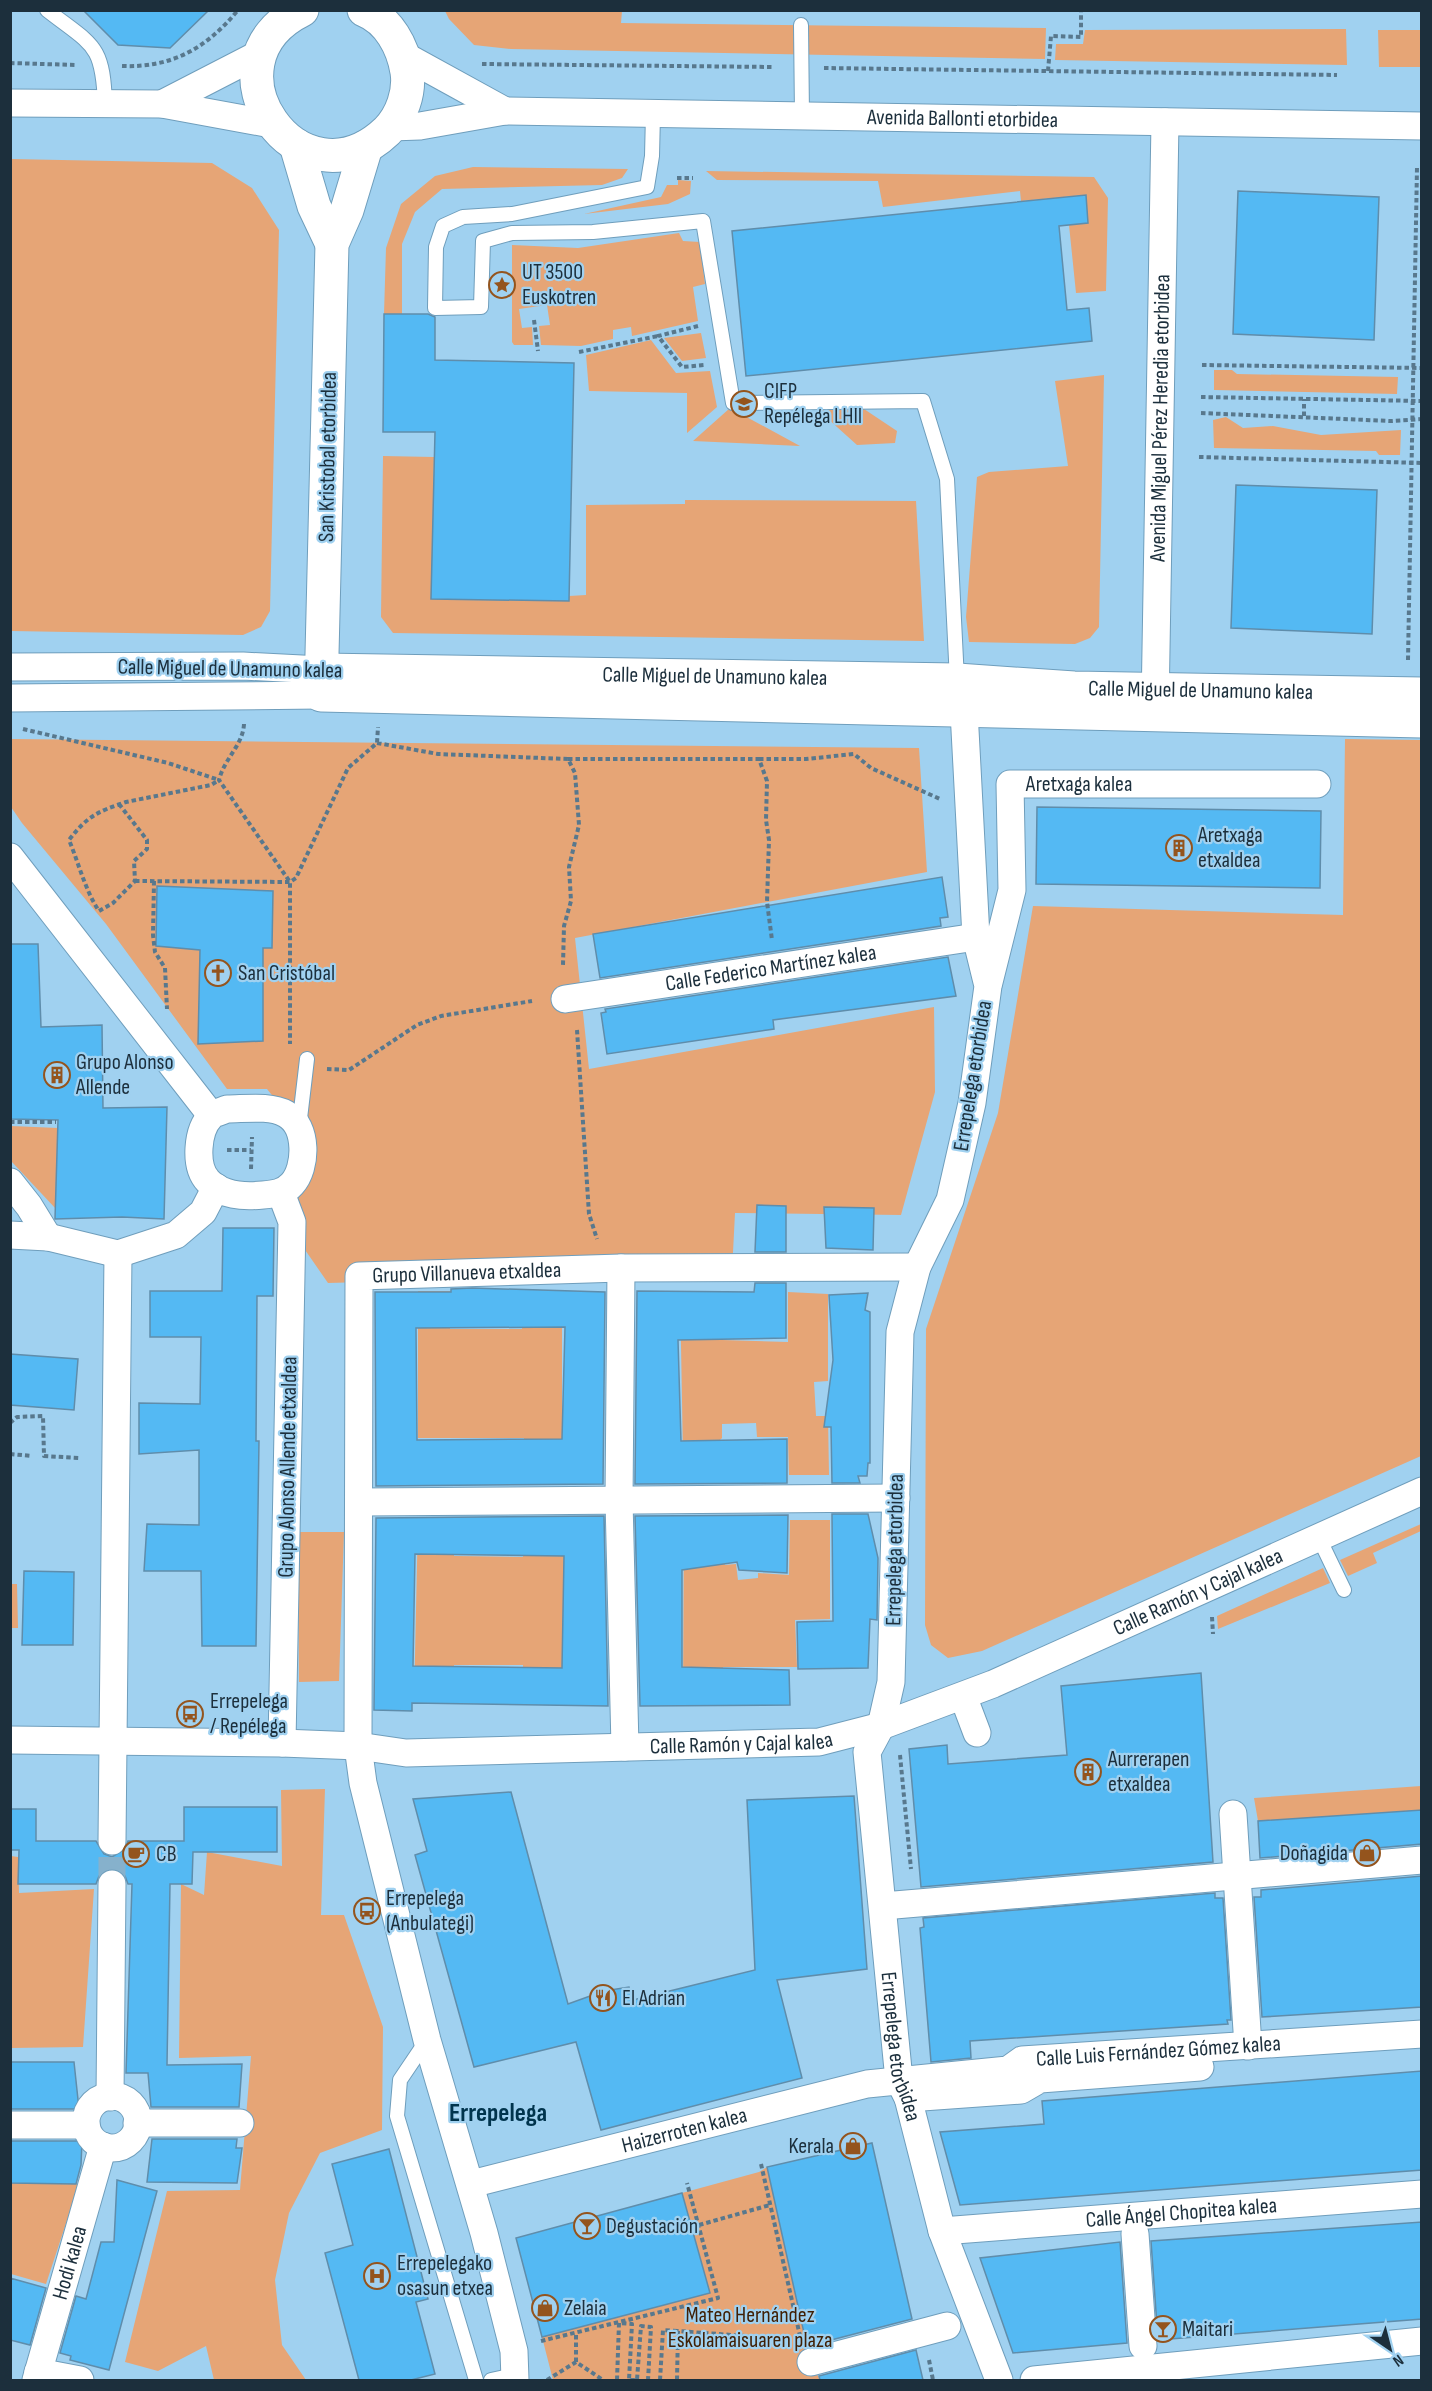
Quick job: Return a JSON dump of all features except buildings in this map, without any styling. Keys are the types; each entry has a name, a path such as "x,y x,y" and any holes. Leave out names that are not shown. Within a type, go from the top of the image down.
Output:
{"street":[{"path":"302,10 289,16 272,33 261,53 257,78 259,94 272,124 296,146 319,153 342,154 366,147 391,127 404,105 408,81 400,35 364,10"},
{"name":"Avenida Ballonti etorbidea","path":"400,35 505,111"},
{"path":"162,104 261,53"},
{"path":"10,103 162,104 272,124"},
{"name":"Avenida Ballonti etorbidea","path":"391,127 420,126 505,111 1422,126"},
{"name":"Avenida Miguel Pérez Heredia etorbidea","path":"1155,702 1165,122"},
{"name":"San Kristobal etorbidea","path":"296,146 314,206 332,244"},
{"name":"San Kristobal etorbidea","path":"321,682 332,244 347,210 366,147"},
{"name":"Calle Miguel de Unamuno kalea","path":"10,667 243,666 321,682 964,711 1155,702 1422,694"},
{"name":"Calle Miguel de Unamuno kalea","path":"10,698 321,682 957,680 1074,688 1155,702 1422,721"},
{"name":"Errepelega etorbidea","path":"964,711 976,937 988,986 972,1103 950,1200 917,1268 900,1332 891,1682 881,1726 867,1752 903,2089 942,2230 997,2378"},
{"name":"Aretxaga kalea","path":"988,986 1012,890 1010,784 1317,784"},
{"path":"10,857 212,1115"},
{"name":"Calle Federico Martínez kalea","path":"565,999 976,937"},
{"path":"227,1109 274,1111 288,1115 299,1130 303,1148 300,1171 292,1185 281,1193 228,1194 207,1180 201,1167 199,1150 202,1130 212,1115 227,1109"},
{"path":"10,1182 29,1206 48,1237"},
{"path":"10,1235 48,1237 118,1254 176,1235 203,1212 216,1187"},
{"name":"Grupo Alonso Allende etxaldea","path":"281,1193 292,1222 282,1743"},
{"path":"112,1841 118,1254"},
{"path":"613,1268 625,1747"},
{"name":"Grupo Villanueva etxaldea","path":"506,2379 514,2351 471,2184 427,2040 374,1832 358,1746 359,1276 613,1268 917,1268"},
{"name":"Calle Ramón y Cajal kalea","path":"10,1740 282,1743 358,1746 406,1753 819,1742 881,1726 963,1696 1422,1491"},
{"path":"360,1502 896,1498"},
{"path":"963,1696 977,1733"},
{"path":"1233,1814 1235,1878 1248,2046"},
{"path":"883,1906 1235,1878 1422,1860"},
{"path":"110,2097 112,1884"},
{"name":"Calle Luis Fernández Gómez kalea","path":"903,2089 1008,2070 1022,2060 1422,2034"},
{"name":"Calle Luis Fernández Gómez kalea","path":"903,2089 1021,2090 1040,2079 1422,2050"},
{"name":"Haizerroten kalea","path":"471,2184 867,2084 903,2089"},
{"path":"110,2097 128,2102 138,2123 132,2138 126,2144 111,2148 91,2138 86,2118 93,2105 110,2097"},
{"path":"138,2123 240,2123"},
{"path":"10,2125 86,2125"},
{"name":"Hodi kalea","path":"37,2376 103,2146"},
{"name":"Calle Ángel Chopitea kalea","path":"942,2230 1422,2194"},
{"name":"Calle Ángel Chopitea kalea","path":"1135,2235 1143,2346"},
{"path":"808,2360 947,2326"},
{"path":"1034,2380 1422,2341"},
{"path":"37,2376 80,2380"},
{"path":"997,2378 1029,2380"}],"lane":[{"path":"47,10 94,48 103,66 105,105"},
{"path":"801,25 802,116"},
{"path":"653,114 652,156 647,186 512,214 463,217 443,226 436,247 435,308 481,307 483,241 512,233 593,232 703,220 734,404 923,401 947,479 957,680"},
{"path":"512,214 512,233"},
{"path":"299,1130 307,1059"},
{"path":"1319,1538 1344,1590"},
{"path":"427,2040 400,2080 397,2116 476,2380"}],"path":[{"path":"10,63 140,67 189,54 210,40 238,10"},
{"path":"1048,71 1051,36 1081,37 1081,10"},
{"path":"480,64 772,68"},
{"path":"824,68 1337,75"},
{"path":"1408,660 1417,168"},
{"path":"677,178 693,178"},
{"path":"534,320 538,351"},
{"path":"579,352 708,324"},
{"path":"657,336 682,367 714,364"},
{"path":"1202,365 1422,368"},
{"path":"1201,397 1422,401"},
{"path":"1304,399 1304,417"},
{"path":"1201,412 1391,421 1422,418"},
{"path":"1199,457 1422,463"},
{"path":"244,723 243,735 226,761 219,780 211,785 119,804 94,813 69,840 84,875 88,895 99,911 114,903 135,881 290,882 296,878 348,768 377,743 379,722"},
{"path":"22,728 168,763 219,780 290,882 290,1051"},
{"path":"377,743 438,754 568,759 806,759 854,754 871,768 949,804"},
{"path":"563,965 564,926 571,901 569,867 579,825 574,773 568,759"},
{"path":"759,759 767,782 766,820 769,840 767,902 772,943"},
{"path":"119,804 147,840 147,849 134,861 135,881"},
{"path":"154,881 153,935 155,952 165,968 167,1014"},
{"path":"321,1069 350,1070 417,1025 441,1016 532,1001"},
{"path":"577,1030 589,1214 613,1268"},
{"path":"10,1122 56,1122"},
{"path":"251,1179 252,1133"},
{"path":"217,1150 251,1150"},
{"path":"10,1423 18,1417 43,1416 44,1456 80,1458"},
{"path":"10,1454 32,1456"},
{"path":"1212,1614 1213,1635"},
{"path":"900,1755 911,1869"},
{"path":"761,2164 808,2360"},
{"path":"538,2342 718,2298 687,2183"},
{"path":"699,2225 770,2205"},
{"path":"617,2380 619,2323"},
{"path":"619,2323 632,2324 629,2380 637,2380 641,2326 651,2327 648,2380"},
{"path":"660,2380 663,2330 772,2338 808,2360"},
{"path":"677,2380 678,2331"},
{"path":"576,2333 576,2362"},
{"path":"933,2380 928,2360 937,2358"},
{"path":"547,2380 576,2362"},
{"path":"576,2362 603,2380"}],"green space":[{"path":"445,11 622,11 621,23 1046,28 1045,59 511,49 474,45 449,19"},
{"path":"1346,29 1347,65 1055,60 1056,44 1083,44 1085,30"},
{"path":"1378,30 1421,30 1421,67 1379,67"},
{"path":"11,159 212,163 252,188 279,230 270,611 261,627 243,635 11,631"},
{"path":"473,167 628,169 622,178 602,185 442,189 415,212 402,244 402,314 384,314 386,248 401,204 435,176"},
{"path":"706,171 1094,177 1108,198 1106,291 1076,293 1069,225 1088,223 1085,195 1021,201 1020,191 883,207 878,181 717,180"},
{"path":"678,180 691,181 690,194 668,204 584,214 661,197 667,185 678,185"},
{"path":"679,233 683,241 700,242 705,284 693,287 698,321 632,336 631,327 613,330 613,339 581,346 541,345 539,326 550,325 547,305 519,309 522,328 532,327 533,345 514,345 512,342 512,245 578,248"},
{"path":"701,333 706,358 682,361 664,338"},
{"path":"651,340 676,373 710,371 717,407 687,433 687,393 589,391 586,355"},
{"path":"1214,370 1232,370 1237,374 1398,377 1397,394 1214,390"},
{"path":"1104,375 1099,627 1090,638 1075,644 969,642 966,617 977,477 989,472 1068,466 1055,381"},
{"path":"861,407 897,431 895,443 857,445 817,409"},
{"path":"730,408 800,446 693,441"},
{"path":"1226,417 1243,428 1273,426 1321,435 1401,430 1400,455 1379,455 1376,451 1214,448 1213,420"},
{"path":"383,456 434,457 432,599 569,601 569,596 586,595 586,505 685,504 685,500 916,501 924,641 393,633 381,617"},
{"path":"10,739 919,748 927,872 575,938 589,1069 934,1007 935,1092 901,1215 735,1213 732,1272 328,1283 267,1195 300,1171 288,1115 267,1089 227,1089 106,924 22,823 11,807"},
{"path":"1345,739 1421,740 1421,1456 982,1651 948,1658 931,1645 925,1625 926,1329 998,1113 1033,906 1343,915"},
{"path":"11,1126 58,1128 56,1209 11,1161"},
{"path":"523,1289 562,1291 562,1474 525,1474 524,1438 418,1438 418,1291 450,1291 450,1329 522,1329"},
{"path":"680,1291 716,1292 716,1328 722,1328 722,1340 788,1342 788,1292 828,1294 828,1381 814,1382 816,1416 828,1416 829,1475 789,1475 788,1437 757,1437 756,1423 722,1424 722,1438 718,1442 683,1455"},
{"path":"418,1519 456,1519 454,1556 523,1557 524,1519 565,1520 563,1700 523,1700 523,1665 454,1665 452,1703 414,1702"},
{"path":"684,1520 724,1556 725,1565 736,1564 738,1580 758,1578 758,1573 789,1575 790,1520 830,1520 830,1619 795,1620 797,1667 723,1667 722,1703 683,1704"},
{"path":"1421,1524 1421,1531 1373,1553 1377,1563 1348,1576 1340,1560"},
{"path":"298,1532 344,1532 339,1681 299,1682"},
{"path":"1323,1568 1330,1583 1218,1629 1217,1616"},
{"path":"10,1584 17,1584 18,1628 11,1628"},
{"path":"1421,1786 1421,1810 1258,1821 1254,1798"},
{"path":"325,1789 321,1915 344,1915 383,2027 382,2130 320,2153 289,2213 275,2280 282,2345 306,2380 214,2380 206,2346 158,2371 125,2362 167,2191 240,2190 251,2056 179,2058 181,1884 204,1895 207,1852 282,1866 281,1790"},
{"path":"11,1856 18,1857 19,1893 94,1889 83,2047 11,2048"},
{"name":"Mateo Hernández Eskolamaisuaren plaza","path":"767,2167 811,2362 820,2380 553,2380 542,2337 709,2293 682,2193 759,2172"},
{"path":"10,2183 79,2184 46,2284 11,2274"}],"tunnel":[{"path":"112,1841 112,1884"}],"place":[{"name":"UT 3500 Euskotren","path":"502,285"},
{"name":"CIFP Repélega LHII","path":"744,404"},
{"name":"Aretxaga etxaldea","path":"1179,848"},
{"name":"San Cristóbal","path":"218,973"},
{"name":"Grupo Alonso Allende","path":"57,1075"},
{"name":"Errepelega / Repélega","path":"190,1714"},
{"name":"Aurrerapen etxaldea","path":"1088,1772"},
{"name":"Doñagida","path":"1367,1853"},
{"name":"CB","path":"136,1854"},
{"name":"Errepelega (Anbulategi)","path":"367,1911"},
{"name":"El Adrian","path":"603,1998"},
{"name":"Kerala","path":"853,2146"},
{"name":"Degustación","path":"587,2226"},
{"name":"Errepelegako osasun etxea","path":"377,2276"},
{"name":"Zelaia","path":"545,2308"},
{"name":"Maitari","path":"1163,2329"}],"district":[{"name":"Errepelega","path":"498,2113"}]}
